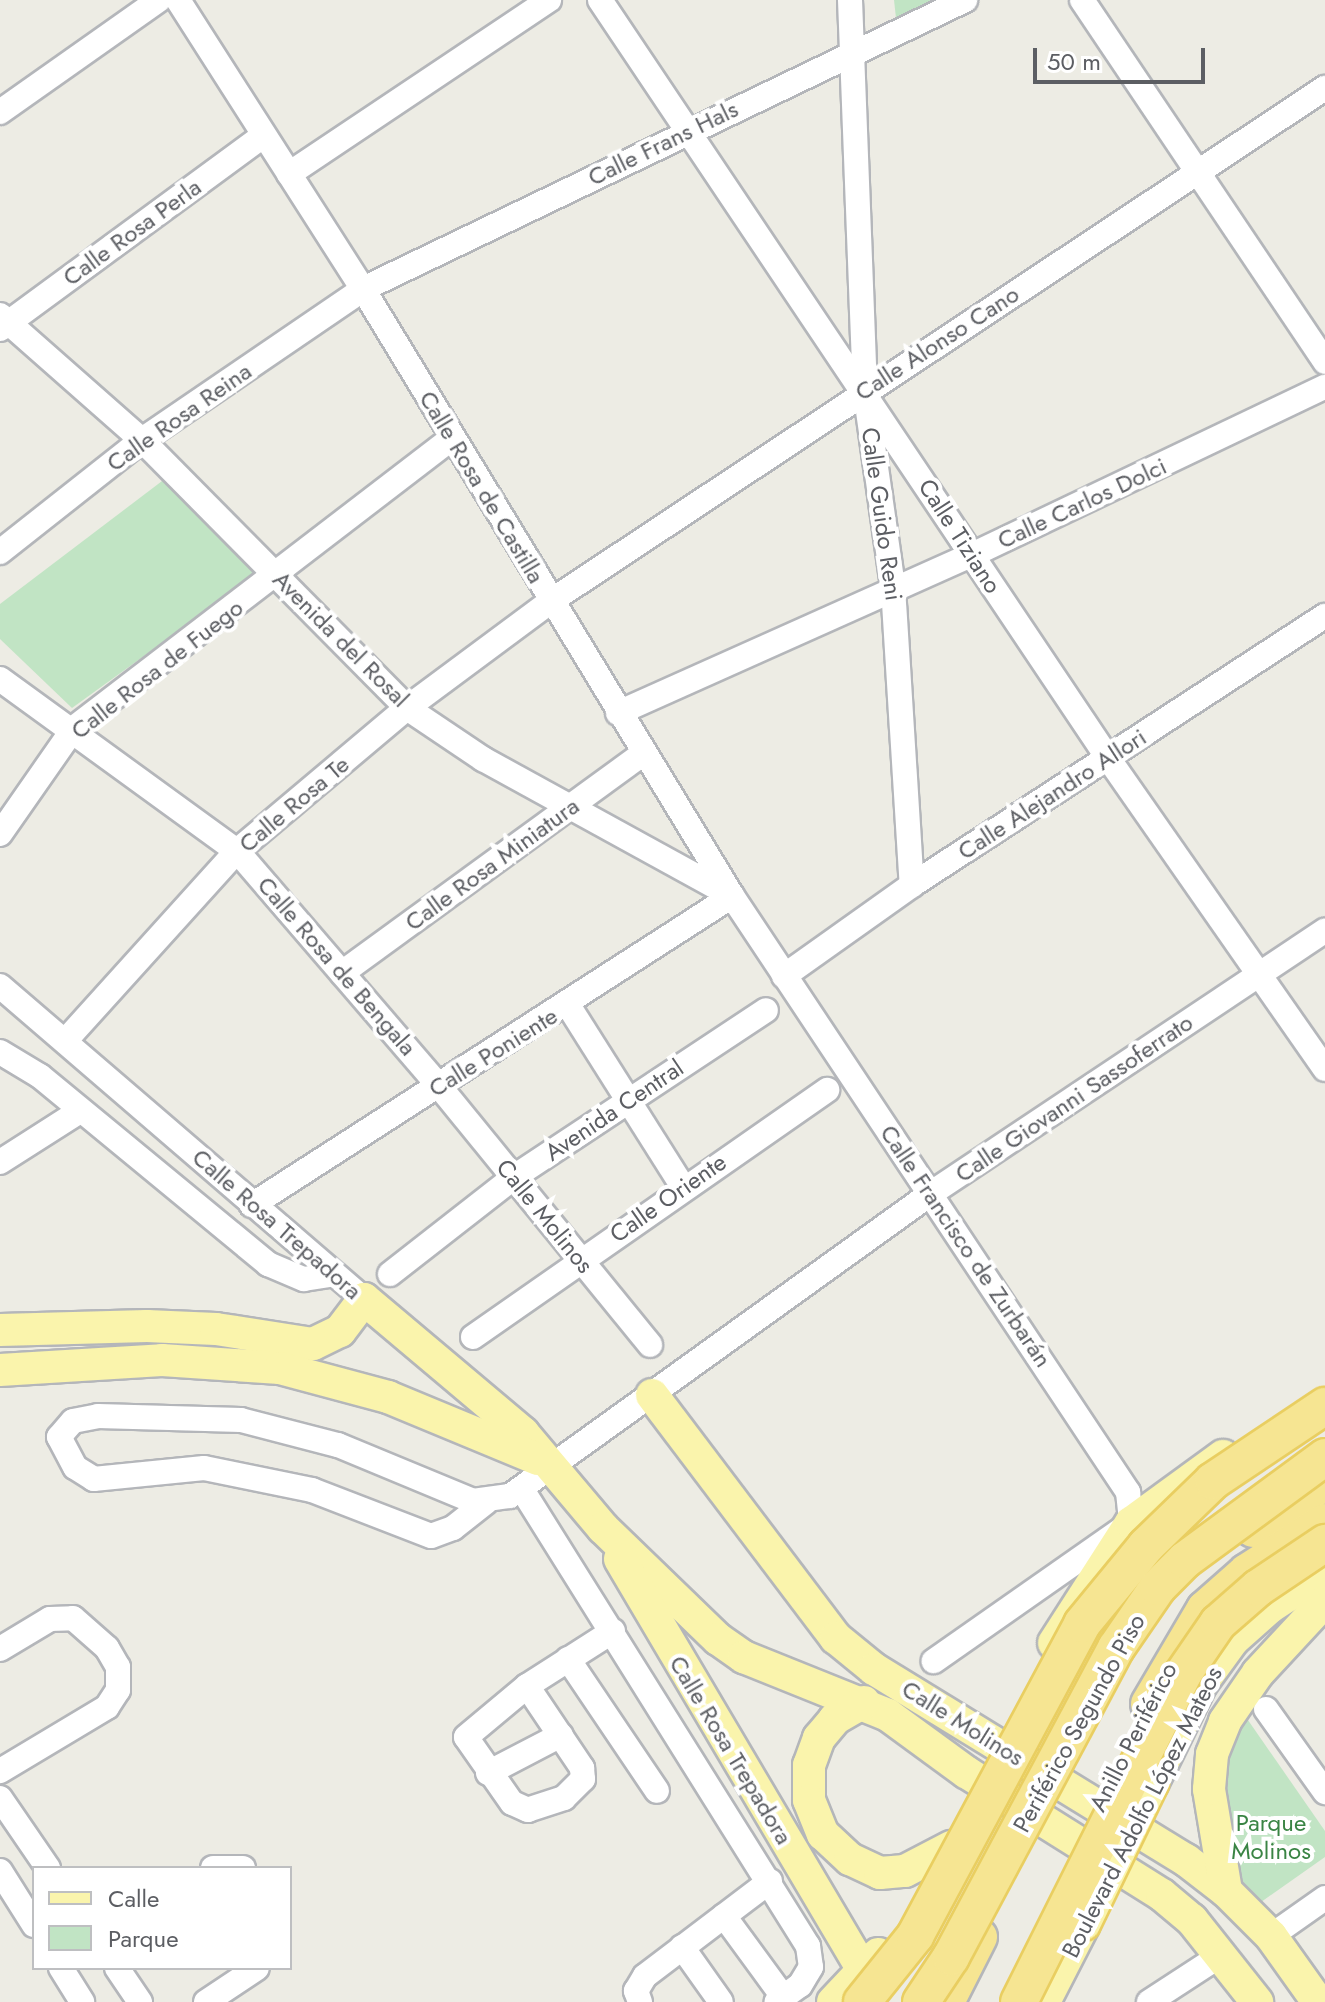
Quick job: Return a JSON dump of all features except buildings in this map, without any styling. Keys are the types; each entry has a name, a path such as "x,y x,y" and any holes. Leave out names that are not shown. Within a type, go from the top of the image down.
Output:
{"highway":[{"path":"863,1986 915,1936 1082,1624 1146,1546 1213,1481 1325,1406"},
{"name":"Periférico Segundo Piso","path":"921,2002 951,1957 1116,1648 1158,1587 1185,1560 1325,1457"},
{"name":"Anillo Periférico","path":"946,2002 1075,1745 1126,1654 1169,1596 1230,1544 1325,1482"},
{"name":"Anillo Periférico","path":"1000,2002 1174,1654 1205,1609 1247,1572 1325,1522"},
{"path":"1019,2002 1183,1674 1218,1623 1258,1588 1325,1543"}],"main road":[{"path":"0,1330 189,1328 313,1344 340,1331 364,1299"},
{"name":"Calle Rosa Trepadora","path":"364,1299 499,1411 552,1465"},
{"path":"0,1370 162,1360 280,1368 388,1397 552,1465"},
{"path":"0,1389 69,1367"},
{"path":"833,2002 863,1986 913,1913 956,1840 1070,1610 1131,1523 1325,1386"},
{"name":"Calle Molinos","path":"652,1395 836,1638 874,1669 1186,1860 1226,1891 1271,1936 1318,2002"},
{"name":"Calle Molinos","path":"552,1465 603,1528 744,1657 864,1702 1162,1895 1221,1955 1257,2002"},
{"name":"Calle Rosa Trepadora","path":"603,1528 863,1986"},
{"name":"Boulevard Adolfo López Mateos","path":"1044,2002 1201,1684 1233,1640 1270,1607 1325,1571"},
{"path":"1226,1891 1209,1789 1212,1754 1225,1721 1258,1673 1325,1601"},
{"path":"864,1702 835,1719 819,1738 809,1765 809,1800 823,1834 850,1859 880,1873 905,1871 956,1840"}],"street":[{"path":"0,112 159,0"},
{"name":"Calle Rosa de Castilla","path":"178,0 363,289 642,754 784,976"},
{"path":"289,174 549,0"},
{"name":"Calle Tiziano","path":"600,0 686,131 865,390 1108,758 1325,1069"},
{"name":"Calle Guido Reni","path":"850,0 865,390 893,587 912,885"},
{"name":"Calle Frans Hals","path":"363,289 686,131 965,0"},
{"path":"1082,0 1325,362"},
{"name":"Calle Alonso Cano","path":"551,601 865,390 1325,88"},
{"name":"Calle Rosa Perla","path":"3,322 263,136"},
{"name":"Calle Rosa Reina","path":"0,552 142,440 363,289"},
{"name":"Avenida del Rosal","path":"3,322 142,440 407,708 483,759 572,805 732,896"},
{"name":"Calle Carlos Dolci","path":"618,713 893,587 972,555 1325,387"},
{"name":"Calle Rosa de Fuego","path":"0,834 74,728 278,575 452,438"},
{"name":"Calle Rosa Te","path":"66,1040 237,851 407,708 551,601"},
{"name":"Calle Alejandro Allori","path":"784,976 912,885 1325,616"},
{"name":"Calle Rosa de Bengala","path":"0,679 74,728 237,851 439,1086"},
{"name":"Calle Rosa Miniatura","path":"342,973 642,754"},
{"name":"Calle Poniente","path":"252,1205 568,1005 732,896"},
{"name":"Calle Giovanni Sassoferrato","path":"523,1491 552,1465 930,1194 1325,931"},
{"name":"Calle Francisco de Zurbarán","path":"784,976 1120,1475 1132,1509 1131,1523"},
{"name":"Calle Rosa Trepadora","path":"0,986 364,1299"},
{"path":"568,1005 683,1187"},
{"name":"Avenida Central","path":"390,1274 514,1177 766,1010"},
{"path":"0,1052 40,1076 268,1264 304,1279 335,1274"},
{"name":"Calle Molinos","path":"439,1086 650,1345"},
{"name":"Calle Oriente","path":"473,1337 683,1187 827,1090"},
{"path":"0,1162 80,1111"},
{"path":"486,1502 338,1445 241,1420 98,1416 73,1421 59,1437 75,1467 94,1479 204,1468 312,1490 431,1536 453,1528 486,1502 523,1491 808,1946 811,1967 780,2000 724,1916"},
{"path":"934,1661 1131,1523"},
{"path":"0,1649 50,1619 73,1618 93,1631 118,1667 118,1690 107,1707 0,1771"},
{"path":"527,1686 561,1735 583,1779 564,1798 528,1810 512,1803 488,1773 466,1737 475,1725 527,1686 613,1631"},
{"path":"568,1659 657,1791"},
{"path":"1266,1709 1325,1792"},
{"path":"488,1773 561,1735"},
{"path":"0,1798 47,1866"},
{"path":"0,1871 32,1922"},
{"path":"640,2002 636,1991 645,1976 770,1881"},
{"path":"1271,1936 1325,1898"},
{"path":"682,1947 721,2002"},
{"path":"1149,2002 1221,1955"},
{"path":"62,1970 82,2002"},
{"path":"118,1970 140,2002"},
{"path":"206,2002 254,1970"}],"green space":[{"path":"894,0 949,0 897,27"},
{"path":"170,475 263,570 72,708 0,639 0,604"},
{"name":"Parque Molinos","path":"1241,1710 1325,1831 1325,1857 1254,1907 1231,1875 1216,1789"}]}
